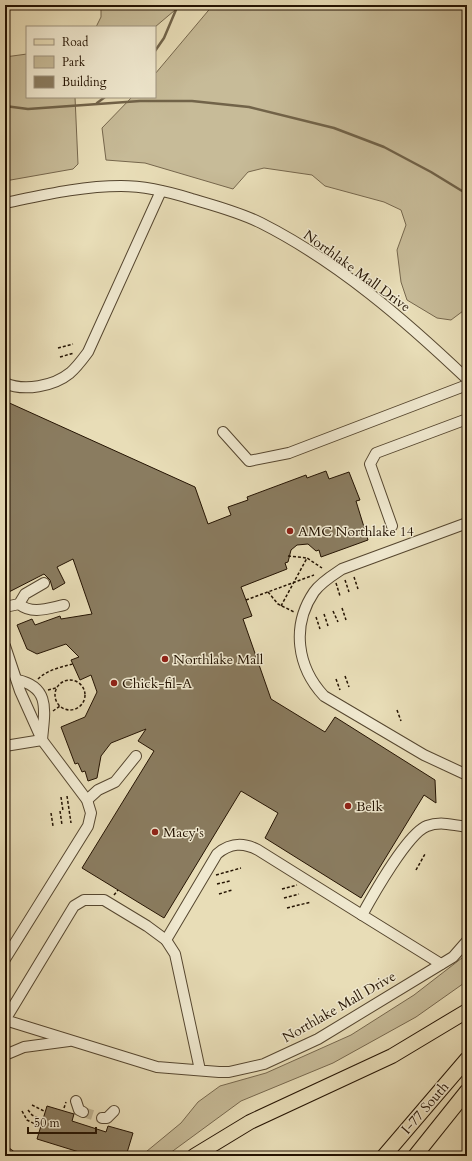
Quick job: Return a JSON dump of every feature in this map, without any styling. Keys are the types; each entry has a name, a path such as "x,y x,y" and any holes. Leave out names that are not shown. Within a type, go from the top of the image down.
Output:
{"highway":[{"path":"194,1156 216,1141 250,1122 392,1056 467,1011"},
{"name":"I-77 South","path":"384,1156 467,1059"},
{"path":"415,1156 467,1091"}],"main road":[{"path":"5,1153 9,1156"}],"street":[{"name":"Northlake Mall Drive","path":"5,203 82,187 123,186 161,191 228,209 260,223 292,240 359,286 402,320 467,379"},
{"path":"5,383 12,386 40,386 53,382 69,374 79,364 88,352 161,191"},
{"path":"224,432 249,461 289,454 467,385"},
{"path":"392,526 370,464 376,453 467,419"},
{"path":"467,523 342,569 326,580 314,591 305,608 300,627 299,644 305,667 314,684 324,696 400,742 467,775"},
{"path":"19,604 25,594 44,583"},
{"path":"5,607 19,604 31,610 64,605"},
{"path":"5,646 17,680 42,740 87,800 91,813 88,826 5,959"},
{"path":"17,680 34,687 42,699 46,713 42,740"},
{"path":"5,746 42,740"},
{"path":"87,800 98,790 115,782 136,756"},
{"path":"362,915 410,838 427,826 436,824 453,824 467,827"},
{"path":"166,940 217,854 228,846 248,845 440,964"},
{"path":"5,1020 74,906 84,900 104,900 147,926 166,940 175,954 200,1070"},
{"name":"Northlake Mall Drive","path":"5,1020 157,1067 229,1072 264,1064 318,1039 453,957 467,941"},
{"path":"5,1055 32,1046 73,1041"},
{"path":"71,1100 79,1110 83,1112"},
{"path":"102,1118 107,1118 114,1111"}],"path":[{"path":"58,348 73,344"},
{"path":"60,357 76,353"},
{"path":"288,556 307,558 322,568"},
{"path":"281,606 307,558"},
{"path":"246,600 314,575"},
{"path":"354,577 358,589"},
{"path":"345,580 349,592"},
{"path":"336,584 340,596"},
{"path":"268,592 272,599 281,606 296,613"},
{"path":"342,608 346,620"},
{"path":"333,611 338,622"},
{"path":"324,614 328,626"},
{"path":"316,617 320,629"},
{"path":"37,683 43,674 73,664"},
{"path":"345,676 349,687"},
{"path":"336,679 340,690"},
{"path":"44,691 57,688 63,682 72,680 81,684 85,692 83,702 75,709 70,710 60,706 55,697 57,688"},
{"path":"52,712 60,706"},
{"path":"397,710 401,721"},
{"path":"66,796 71,823"},
{"path":"61,797 63,811"},
{"path":"60,812 62,825"},
{"path":"51,813 53,826"},
{"path":"416,870 425,854"},
{"path":"215,875 241,868"},
{"path":"217,884 230,881"},
{"path":"282,889 297,885"},
{"path":"112,897 118,890"},
{"path":"219,894 232,890"},
{"path":"284,898 299,894"},
{"path":"287,908 311,902"},
{"path":"64,1108 71,1100"},
{"path":"32,1105 44,1111"},
{"path":"22,1110 27,1120 37,1125"},
{"path":"28,1110 32,1115 40,1120"}],"green space":[{"path":"101,5 181,5 156,26 96,26 101,17"},
{"path":"213,5 467,5 467,308 451,320 437,318 407,300 401,282 397,250 406,225 401,210 384,202 325,186 312,175 264,168 248,172 233,189 145,163 106,160 102,128 131,98 156,98 156,73"},
{"path":"26,54 26,98 75,98 78,164 73,169 5,181 5,57"},
{"path":"467,954 467,981 416,1017 333,1063 241,1101 166,1156 141,1156 181,1123 198,1102 220,1086 266,1073 351,1035 414,995"}],"building":[{"name":"Northlake Mall","path":"5,401 195,487 208,524 231,515 228,507 248,500 247,497 306,475 307,478 326,471 329,479 349,472 360,500 356,501 368,540 321,557 319,550 316,551 308,544 297,545 291,550 288,562 285,563 287,569 241,587 252,616 243,619 271,699 325,732 335,717 435,780 436,803 424,795 361,898 265,838 278,813 241,791 164,918 82,868 154,751 138,741 146,729 111,743 101,756 97,778 88,781 85,771 82,772 78,763 75,764 61,727 85,717 97,692 91,675 80,680 71,660 79,657 66,644 37,654 27,649 17,625 32,619 35,625 60,616 61,619 92,614 73,559 57,567 65,583 53,590 50,580 44,574 5,594 5,507 7,506 5,501"},
{"path":"47,1106 74,1114 72,1121 106,1132 108,1126 133,1133 126,1156 92,1156 37,1139"}],"waterway":[{"path":"156,50 164,38 178,5"},
{"path":"97,103 104,98"},
{"path":"5,106 28,109 140,101 192,101 249,107 334,128 384,147 431,172 467,194"}],"tunnel":[{"path":"83,1112 102,1118"}],"place":[{"name":"AMC Northlake 14","path":"290,531"},
{"name":"Northlake Mall","path":"165,659"},
{"name":"Chick-fil-A","path":"114,683"},
{"name":"Belk","path":"348,806"},
{"name":"Macy's","path":"155,832"}]}
